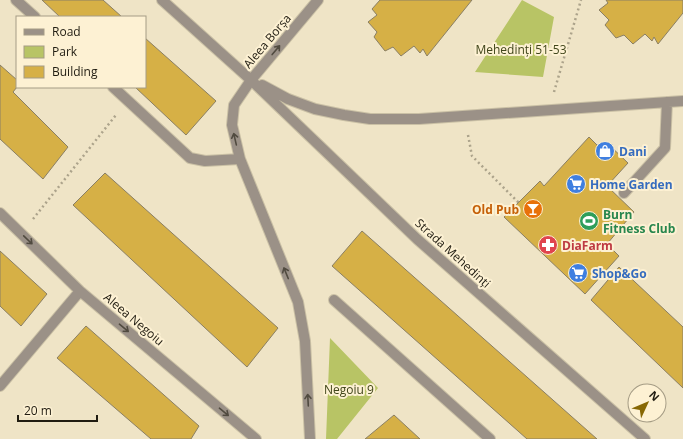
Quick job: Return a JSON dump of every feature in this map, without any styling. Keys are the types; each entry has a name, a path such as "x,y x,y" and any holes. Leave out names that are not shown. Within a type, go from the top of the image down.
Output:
{"street":[{"path":"16,0 34,16"},
{"name":"Strada Mehedinți","path":"162,0 251,80 417,239 645,439"},
{"name":"Aleea Borșa","path":"251,80 318,0"},
{"path":"251,80 234,105 232,125 240,158 298,302 305,341 310,439"},
{"name":"Strada Mehedinți","path":"251,80 288,99 315,109 370,119 419,120 683,100"},
{"path":"114,88 190,158 205,161 240,158"},
{"path":"624,193 666,148 667,102"},
{"name":"Aleea Negoiu","path":"0,213 80,291 256,439"},
{"path":"0,386 80,291"},
{"path":"334,300 490,439"}],"path":[{"path":"549,110 581,0"},
{"path":"21,233 128,100"},
{"path":"472,156 519,203"}],"green space":[{"name":"Mehedinți 51-53","path":"522,0 554,17 543,77 475,72"},
{"name":"Negoiu 9","path":"330,338 378,388 337,439 326,439"}],"building":[{"path":"42,0 103,0 121,16 59,16"},
{"path":"380,0 472,0 427,56 423,49 420,53 414,46 401,56 393,47 385,51 374,37 377,32 368,22 377,15 372,9"},
{"path":"606,0 683,0 683,13 658,44 654,37 652,41 645,34 633,44 624,35 616,38 605,25 609,20 599,10 608,3"},
{"path":"146,39 216,101 186,135 136,88 146,88"},
{"path":"0,65 16,79 16,88 13,92 68,147 43,179 0,139"},
{"path":"589,137 600,148 606,142 628,163 607,186 634,212 607,244 619,256 585,294 504,217 540,181 544,186"},
{"path":"105,173 278,328 247,367 73,205"},
{"path":"362,231 597,439 527,439 332,266"},
{"path":"0,251 47,294 21,326 0,306"},
{"path":"619,267 683,327 683,388 591,300"},
{"path":"86,326 199,426 191,439 151,439 57,358"},
{"path":"394,415 420,439 365,439"}],"place":[{"name":"Dani","path":"605,151"},
{"name":"Home Garden","path":"576,184"},
{"name":"Old Pub","path":"533,209"},
{"name":"Burn Fitness Club","path":"589,221"},
{"name":"DiaFarm","path":"548,245"},
{"name":"Shop&Go","path":"578,273"}]}
